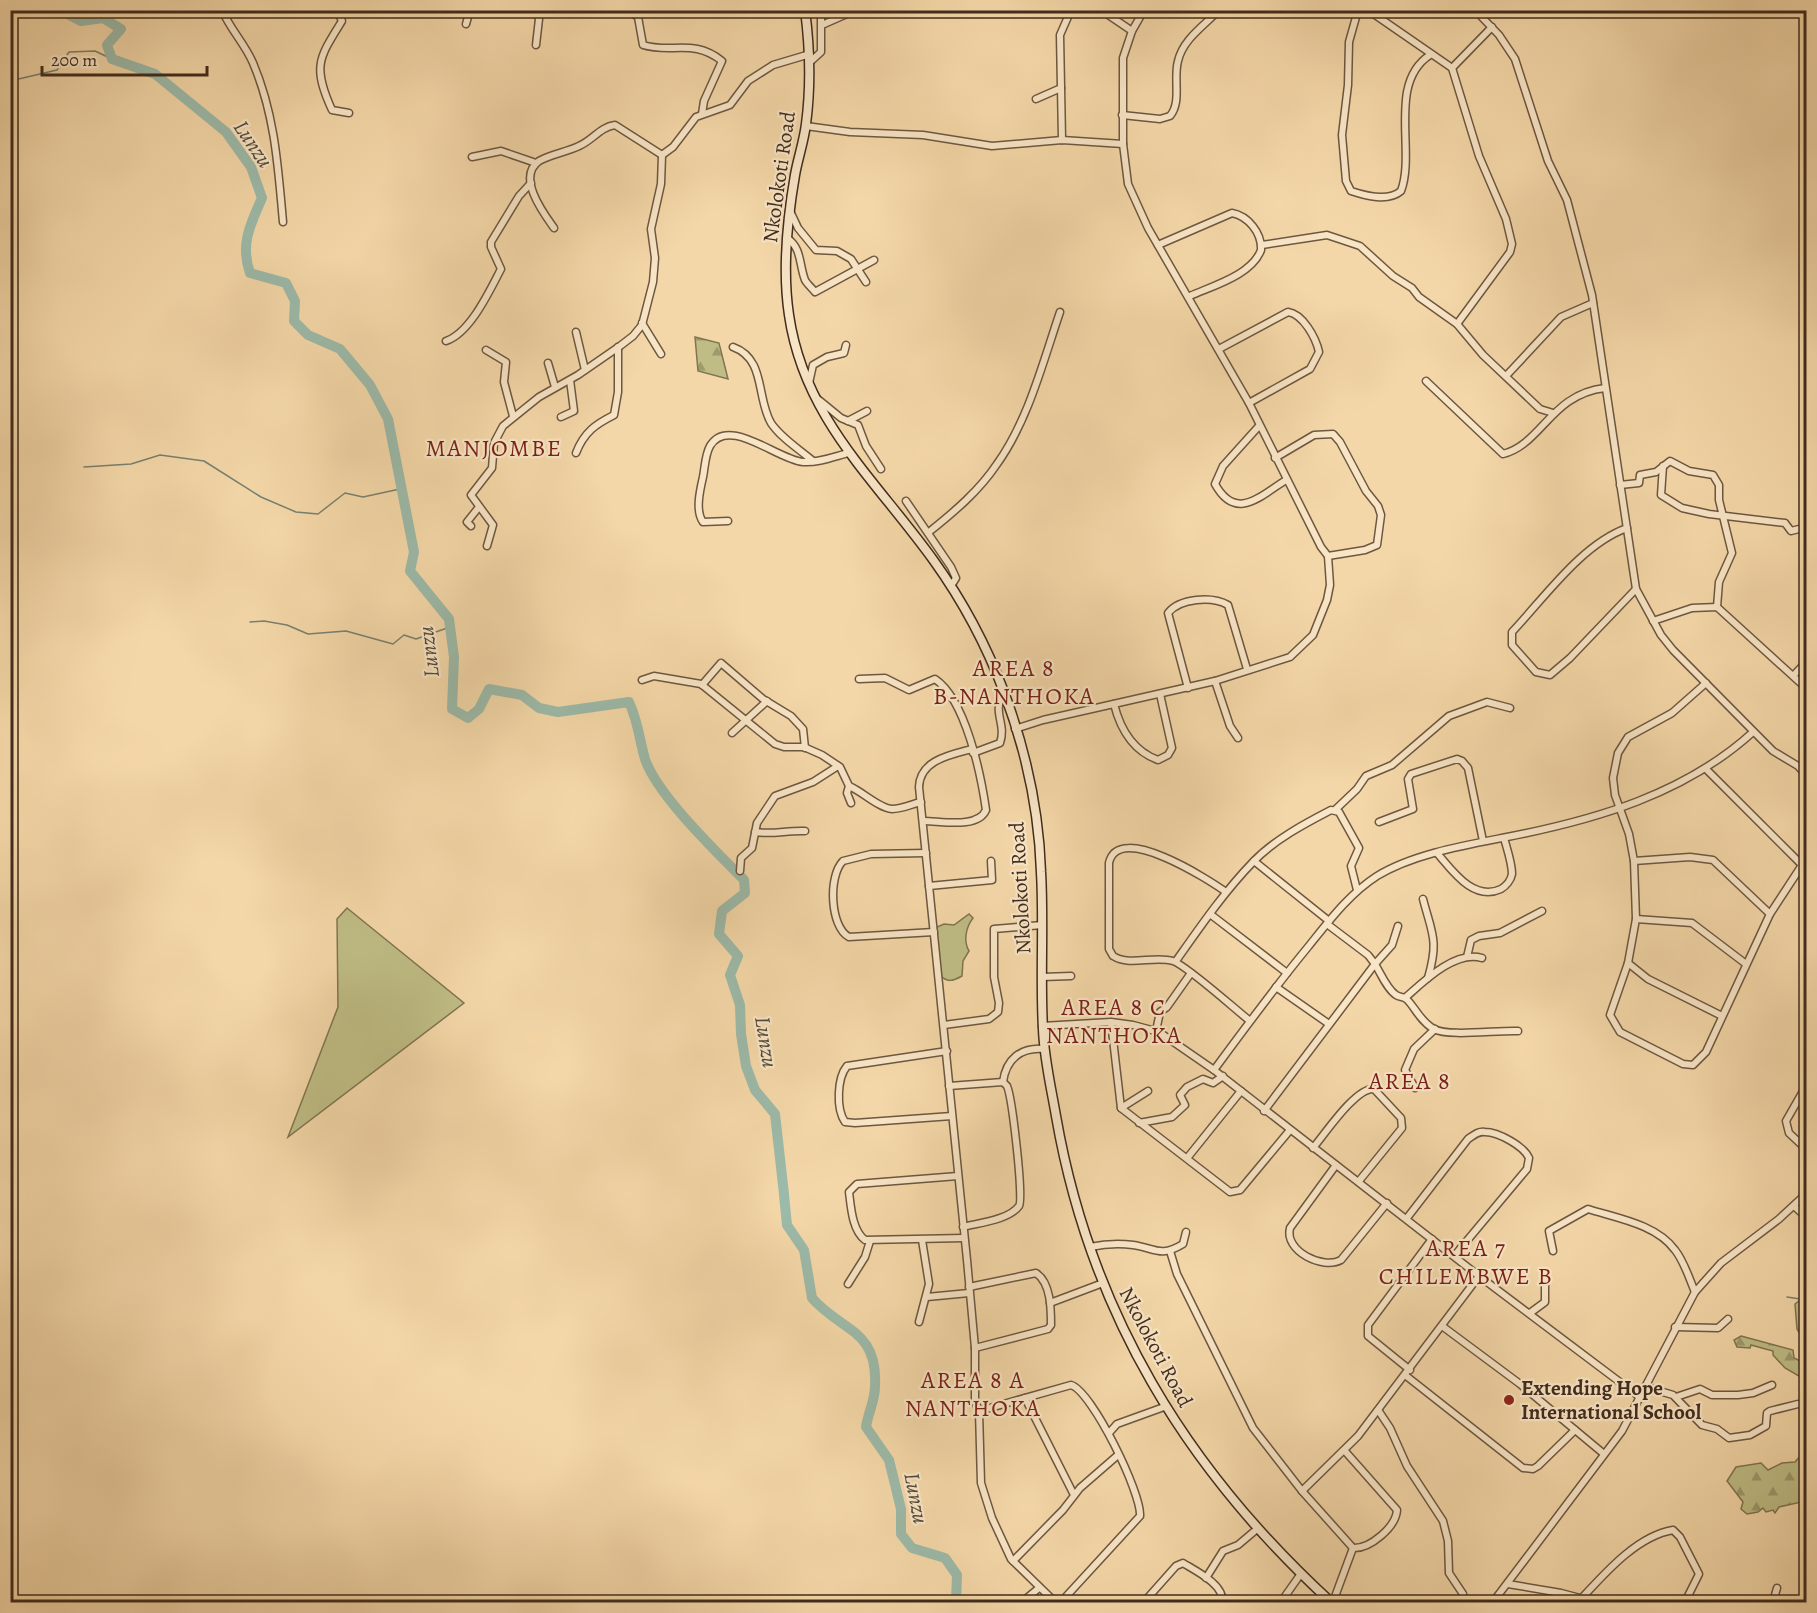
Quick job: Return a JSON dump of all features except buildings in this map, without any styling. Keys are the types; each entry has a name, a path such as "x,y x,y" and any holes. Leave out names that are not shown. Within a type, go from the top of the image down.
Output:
{"main road":[{"name":"Nkolokoti Road","path":"805,10 810,58 806,126 789,211 787,238 789,315 814,396 848,453 918,540 951,586 1004,692 1016,729 1032,794 1041,866 1044,1049 1065,1163 1102,1283 1164,1407 1224,1492 1300,1575 1332,1602"}],"street":[{"path":"222,10 252,61 271,118 280,170 283,222"},
{"path":"337,10 342,21 320,56 319,66 332,110 349,113"},
{"path":"466,24 470,10"},
{"path":"535,10 539,19 536,45"},
{"path":"628,10 638,17 642,45 692,46 710,52 722,61 704,101 702,114"},
{"path":"662,155 673,147 696,117 730,105 748,81 773,65 810,58 821,52 821,10"},
{"path":"822,25 856,10"},
{"path":"1062,140 1060,35 1071,10"},
{"path":"1101,10 1132,31"},
{"path":"1016,729 1043,720 1215,681 1290,657 1304,647 1313,635 1327,600 1330,585 1328,556 1320,547 1249,403 1158,245 1128,184 1123,144 1123,58 1132,31 1144,10"},
{"path":"1122,114 1160,119 1170,116 1175,107 1180,55 1196,31 1219,10"},
{"path":"1358,10 1349,42 1342,135 1346,181 1351,191 1377,197 1393,196 1401,190 1407,91 1419,66 1430,55"},
{"path":"1368,10 1430,55 1452,68 1479,156 1506,219 1512,244 1508,255 1456,324"},
{"path":"1475,10 1492,27 1515,59 1548,161 1567,200 1593,303 1636,589 1653,621 1673,650 1773,751 1798,766 1806,775"},
{"path":"1452,68 1492,27"},
{"path":"1036,99 1061,88"},
{"path":"472,157 501,151 536,163 580,146 605,126 615,124 662,155"},
{"path":"806,126 850,132 923,135 992,146 1062,140 1123,144"},
{"path":"488,546 493,525 471,495 492,468 494,443 503,426 513,416 633,336 642,323 653,282 655,258 651,229 660,193 662,155"},
{"path":"536,163 532,171 533,193 554,228"},
{"path":"446,341 465,329 493,285 501,269 491,242 519,196 531,183"},
{"path":"789,211 798,228 816,250 837,251 851,259 866,282"},
{"path":"1158,245 1232,213 1246,218 1257,231 1262,245 1259,255 1247,267 1190,297"},
{"path":"1262,245 1327,236 1352,241 1368,251 1419,297 1456,324 1475,347 1540,409 1552,413"},
{"path":"787,238 793,242 800,256 806,281 815,292 874,260"},
{"path":"1506,376 1561,317 1593,303"},
{"path":"929,532 963,504 997,465 1029,405 1060,312"},
{"path":"1219,349 1288,312 1298,316 1315,339 1319,352 1310,369 1249,403"},
{"path":"642,323 661,354"},
{"path":"576,332 585,370"},
{"path":"809,383 813,365 827,357 836,357 844,353 846,345"},
{"path":"576,453 580,441 598,422 614,415 618,392 618,347"},
{"path":"733,347 745,352 752,360 767,414 777,432 813,461"},
{"path":"486,350 506,362 504,382 513,416"},
{"path":"548,363 555,387"},
{"path":"561,417 574,411 570,380"},
{"path":"1426,381 1503,454 1513,451 1529,438 1552,413 1576,395 1605,388"},
{"path":"814,396 840,418 858,425 866,446 881,469"},
{"path":"848,421 867,411"},
{"path":"1259,426 1218,473 1215,480 1217,488 1230,502 1238,505 1250,502 1286,480"},
{"path":"1275,459 1314,435 1333,434 1375,501 1381,515 1377,545 1365,550 1328,556"},
{"path":"728,521 708,522 701,519 699,494 708,452 713,442 725,436 740,435 791,459 813,461 848,453"},
{"path":"1620,485 1639,483 1640,474 1656,472 1670,461 1689,471 1713,475 1719,485 1719,500 1732,553 1719,582 1717,607"},
{"path":"1663,466 1661,495 1682,508 1785,523 1791,531 1803,528 1806,532"},
{"path":"906,501 929,532 956,578 951,586"},
{"path":"471,526 468,522 479,507"},
{"path":"1627,528 1601,540 1585,554 1512,632 1512,645 1536,672 1550,675 1570,658 1636,589"},
{"path":"1188,688 1168,613 1179,605 1216,599 1228,605 1247,669"},
{"path":"1653,621 1692,608 1717,607 1806,688"},
{"path":"1794,675 1806,662"},
{"path":"702,685 721,663 767,701 790,716 803,729 805,748"},
{"path":"642,680 654,676 696,681 780,747 805,748 838,766 849,786 861,790 879,805 891,809 921,802"},
{"path":"859,679 885,678 909,690 936,680 950,695 973,751 986,810 984,816 974,821 924,821"},
{"path":"1215,681 1230,726 1238,738"},
{"path":"1706,683 1672,712 1628,737 1622,744 1613,777 1615,795 1622,808 1634,861 1636,919 1628,963 1610,1009 1612,1023 1620,1032 1683,1064 1693,1065 1706,1052 1770,914 1804,861 1706,769"},
{"path":"1004,692 996,708 1002,732 1000,742 940,759 926,768 919,779 975,1348 975,1401 979,1411 981,1483 992,1518 1013,1561 1055,1602"},
{"path":"1114,704 1125,734 1148,756 1158,760 1168,755 1172,748 1160,694"},
{"path":"732,733 767,701"},
{"path":"1176,961 1226,892 1254,861 1310,821 1335,810 1358,789 1366,776 1392,765 1449,716 1486,702 1510,708"},
{"path":"1214,1070 1287,973 1357,890 1389,870 1437,852 1580,822 1622,808 1688,780 1706,769 1753,732"},
{"path":"1378,822 1413,809 1408,779 1411,774 1457,759 1468,768 1483,841"},
{"path":"740,871 741,858 752,848 757,823 775,796 813,782 838,766"},
{"path":"849,786 847,793 851,803"},
{"path":"1335,810 1359,848 1351,866 1357,890"},
{"path":"755,832 768,834 789,830 805,831"},
{"path":"1437,852 1468,885 1488,891 1498,890 1507,885 1512,874 1504,838"},
{"path":"1226,892 1181,865 1148,850 1118,851 1110,858 1107,928 1110,953 1126,961 1159,959 1176,961 1250,1021"},
{"path":"926,853 872,854 843,861 834,877 833,898 841,930 849,937 934,932"},
{"path":"1634,861 1690,857 1713,860 1770,914"},
{"path":"929,886 992,880 991,861"},
{"path":"1254,861 1368,955 1391,990 1405,998 1415,1014 1435,1029 1451,1034 1476,1030 1518,1031"},
{"path":"1423,899 1435,937 1435,954 1428,978"},
{"path":"1467,957 1471,940 1479,936 1500,933 1542,911"},
{"path":"1210,914 1287,973"},
{"path":"1636,919 1692,923 1746,964"},
{"path":"944,1025 989,1019 998,1012 993,956 994,929 1042,925"},
{"path":"1264,1111 1375,964 1392,945 1398,926"},
{"path":"1405,998 1428,978 1467,957 1482,958"},
{"path":"1628,963 1648,979 1722,1016"},
{"path":"1156,1031 1160,1012 1167,1007 1191,973"},
{"path":"1042,977 1071,976"},
{"path":"1276,987 1329,1024"},
{"path":"1111,1022 1121,1108 1234,1193 1246,1184 1290,1130"},
{"path":"1042,1026 1111,1022 1156,1031 1223,1076 1264,1111 1359,1181 1479,1276 1641,1398"},
{"path":"1415,1088 1405,1070 1414,1049 1435,1029"},
{"path":"963,1227 1006,1215 1021,1203 1009,1092 1003,1082 1006,1068 1018,1053 1030,1049 1044,1049"},
{"path":"947,1051 847,1066 842,1073 840,1103 842,1118 848,1123 952,1116"},
{"path":"1138,1123 1172,1117 1185,1105 1180,1095 1187,1088 1203,1078 1213,1083 1223,1076"},
{"path":"950,1086 1003,1082"},
{"path":"1806,1086 1786,1121 1789,1133 1806,1149"},
{"path":"1313,1148 1356,1096 1369,1089 1374,1089 1401,1118 1402,1128 1359,1181"},
{"path":"1121,1108 1149,1090"},
{"path":"1188,1157 1241,1091"},
{"path":"1407,1218 1468,1139 1477,1133 1488,1131 1521,1147 1529,1158 1527,1169 1455,1255"},
{"path":"1336,1165 1290,1228 1290,1238 1305,1255 1323,1263 1341,1260 1386,1203"},
{"path":"958,1176 857,1184 851,1187 849,1192 852,1215 860,1235 870,1241 964,1238"},
{"path":"1493,1602 1604,1454 1641,1398 1675,1327 1695,1292 1726,1258 1794,1206 1806,1194"},
{"path":"1794,1206 1806,1217"},
{"path":"1553,1251 1549,1231 1588,1209 1635,1223 1662,1236 1676,1250 1695,1292"},
{"path":"1090,1246 1132,1245 1152,1251 1170,1251 1183,1244 1186,1232"},
{"path":"1431,1239 1368,1325 1368,1336 1408,1373 1523,1468 1533,1469 1538,1466 1575,1430"},
{"path":"919,1322 927,1297 929,1277 922,1240"},
{"path":"848,1284 865,1257 870,1241"},
{"path":"1170,1251 1177,1274 1253,1428 1302,1491 1353,1548"},
{"path":"927,1297 969,1290 1036,1273 1044,1281 1050,1303 1051,1325 1048,1329 975,1348"},
{"path":"1530,1313 1545,1302 1545,1275"},
{"path":"1302,1491 1344,1450 1408,1373 1479,1276"},
{"path":"1050,1303 1102,1283"},
{"path":"1675,1327 1718,1328 1728,1319"},
{"path":"1442,1326 1604,1454"},
{"path":"979,1411 1071,1385 1077,1386 1109,1433 1136,1497 1140,1516 1061,1602"},
{"path":"1676,1397 1700,1389 1712,1395 1750,1394 1772,1385"},
{"path":"1646,1387 1676,1397 1701,1425 1717,1430 1729,1438 1758,1433 1766,1426 1767,1413 1798,1404"},
{"path":"1025,1398 1074,1495"},
{"path":"1109,1433 1117,1424 1164,1407"},
{"path":"1377,1410 1390,1428 1407,1466 1443,1521 1448,1541 1449,1573 1463,1594"},
{"path":"1344,1450 1396,1510 1394,1522 1384,1532 1366,1545 1353,1548"},
{"path":"1013,1561 1063,1510 1074,1495 1118,1455"},
{"path":"1206,1578 1222,1551 1239,1545 1257,1529"},
{"path":"1581,1599 1639,1545 1654,1536 1673,1530 1680,1537 1699,1574 1685,1602"},
{"path":"1332,1602 1353,1548"},
{"path":"1143,1602 1180,1564 1206,1578 1222,1594 1222,1602"},
{"path":"1281,1602 1300,1575"},
{"path":"1508,1584 1595,1602"},
{"path":"1022,1602 1039,1588"},
{"path":"1773,1602 1777,1588"}],"green space":[{"path":"695,337 719,343 728,379 698,371"},
{"path":"347,908 464,1003 288,1137 338,1007 337,919"},
{"path":"969,914 973,918 966,934 969,951 963,961 962,976 948,980 940,975 935,928 944,924 954,925"},
{"path":"1806,1295 1806,1344 1797,1329 1795,1304"},
{"path":"1741,1336 1793,1350 1794,1358 1806,1364 1806,1390 1799,1376 1785,1368 1773,1355 1773,1351 1751,1345 1750,1348 1737,1347 1734,1340"},
{"path":"1800,1456 1806,1457 1806,1501 1779,1507 1775,1513 1773,1510 1766,1512 1763,1508 1758,1512 1747,1514 1741,1509 1743,1502 1727,1481 1736,1467 1761,1463 1768,1470 1782,1463 1795,1462"}],"waterway":[{"name":"Lunzu","path":"60,10 81,21 103,18 121,29 107,45 112,59 155,74 226,132 251,167 262,198 250,226 246,244 250,273 286,283 295,301 294,321 308,335 340,349 370,385 388,419 414,552 410,571 449,619 454,657 452,709 468,718 479,709 489,689 522,695 539,708 558,712 629,702 645,759 662,789 688,822 744,880 745,893 722,911 719,934 738,956 730,975 740,1005 741,1034 746,1066 755,1090 775,1114 784,1194"},
{"path":"10,81 57,70 69,52 95,51 112,59"},
{"path":"84,467 131,464 160,455 204,461 261,497 296,512 318,514 345,493 363,497 400,489"},
{"path":"250,622 264,621 287,625 308,634 346,631 393,644 404,635 416,639 450,627"},
{"name":"Lunzu","path":"784,1195 787,1225 804,1250 812,1298 856,1333 871,1353 875,1391 866,1427 889,1460 901,1509 901,1534 912,1548 945,1558 957,1575 956,1602"},
{"path":"1787,1297 1800,1299 1806,1308"}],"place":[{"name":"Extending Hope International School","path":"1509,1400"}],"district":[{"name":"MANJOMBE","path":"494,448"},
{"name":"AREA 8 B-NANTHOKA","path":"1014,682"},
{"name":"AREA 8 C NANTHOKA","path":"1114,1021"},
{"name":"AREA 8","path":"1410,1081"},
{"name":"AREA 7 CHILEMBWE B","path":"1466,1262"},
{"name":"AREA 8 A NANTHOKA","path":"973,1394"}]}
